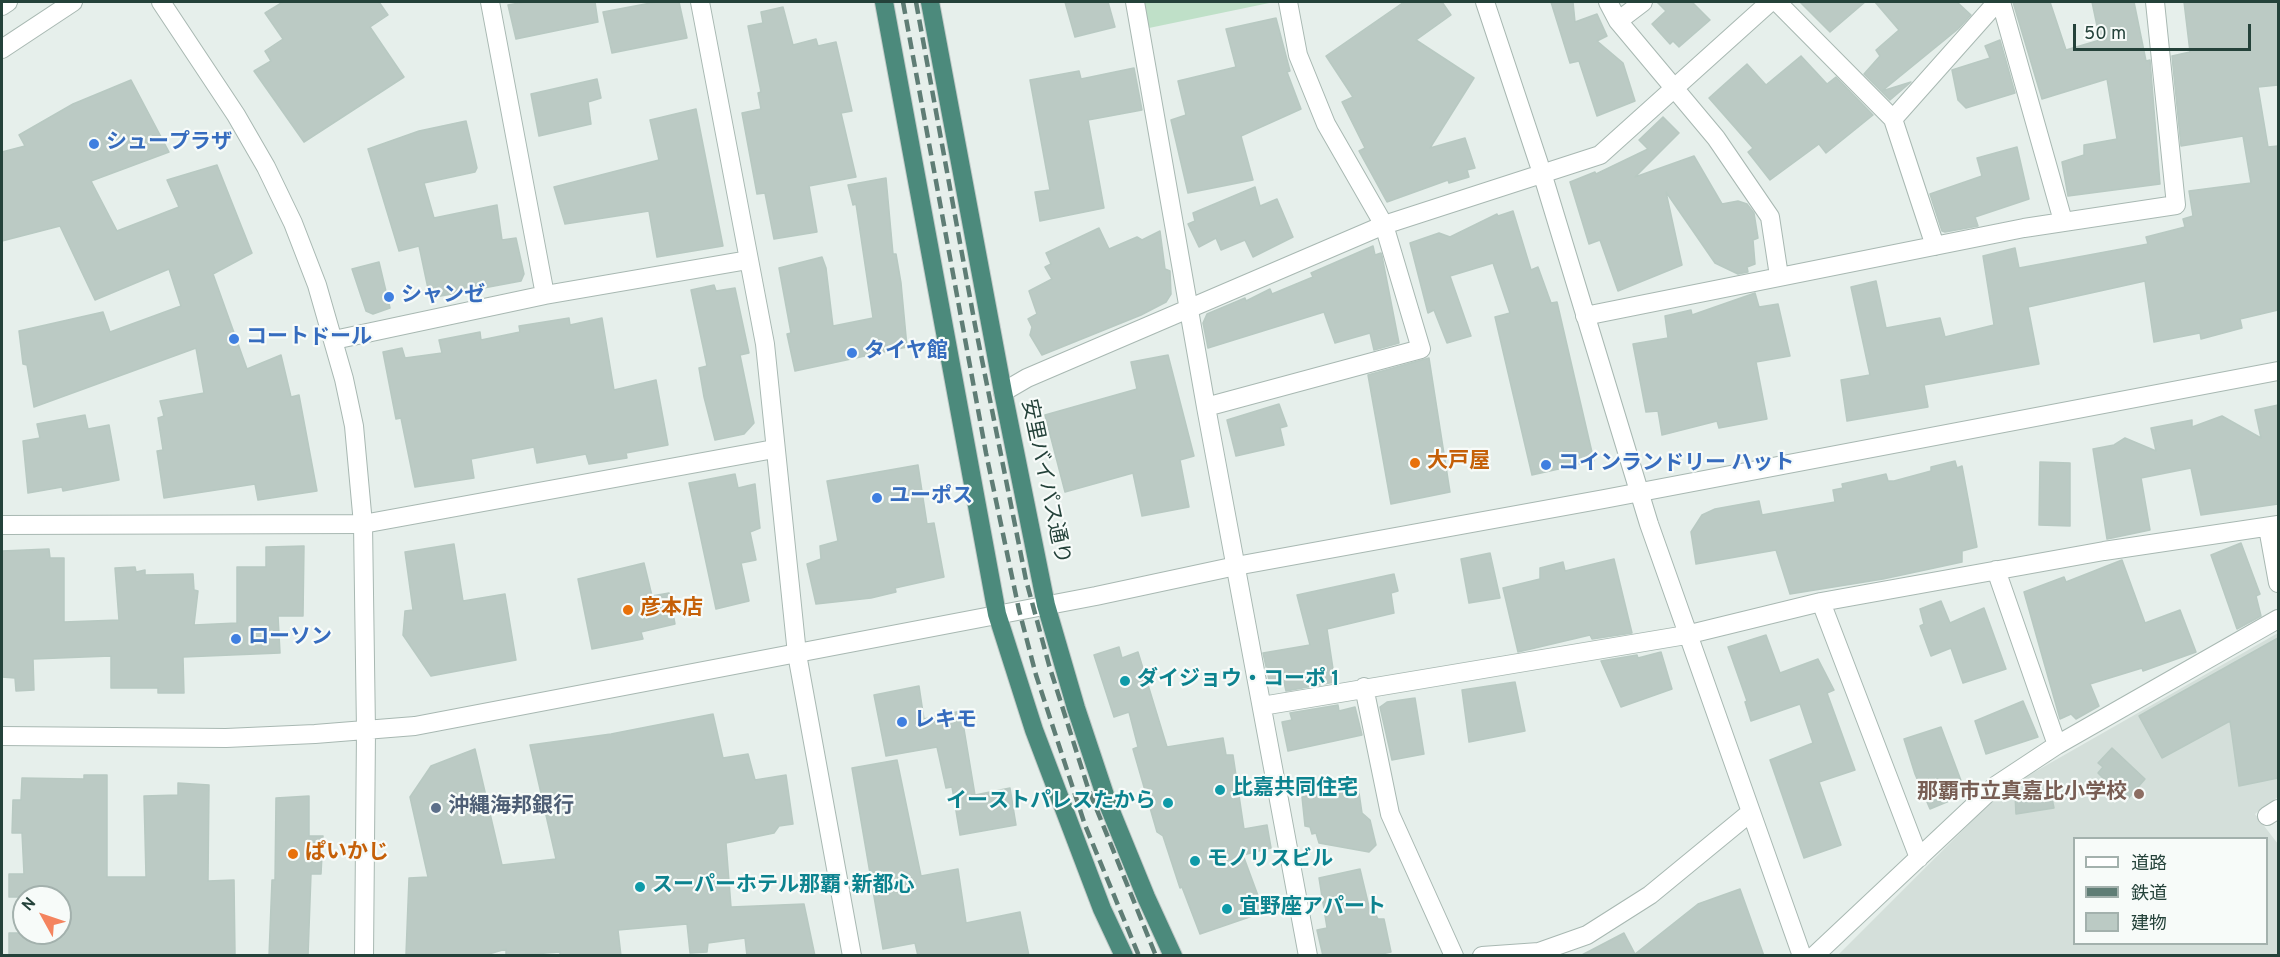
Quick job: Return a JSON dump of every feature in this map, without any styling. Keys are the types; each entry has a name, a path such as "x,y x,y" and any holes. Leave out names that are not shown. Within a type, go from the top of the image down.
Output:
{"highway":[{"path":"884,2 997,614 1034,729 1102,909 1124,956"},
{"name":"安里バイパス通り","path":"930,2 1003,392 1046,605 1076,708 1108,804 1173,956"}],"street":[{"path":"2,6 8,2"},
{"path":"2,49 73,2"},
{"path":"161,2 236,115 266,167 293,223 317,285 334,340 354,426 363,524 366,731 364,956"},
{"path":"490,2 545,295"},
{"path":"700,2 765,344 774,449 797,654 852,956"},
{"path":"1135,2 1206,407 1308,956"},
{"path":"1206,407 1421,349 1384,225 1326,124 1298,55 1288,2"},
{"path":"1485,2 1543,176 1639,492 1686,635 1802,956"},
{"path":"1608,2 1618,21 1716,138 1770,218 1779,276"},
{"path":"1618,21 1643,2"},
{"path":"1003,392 1027,378 1384,225 1543,176 1600,155 1770,2"},
{"path":"1777,2 1893,119 1935,246"},
{"path":"1893,119 1999,2"},
{"path":"1999,2 2063,221"},
{"path":"1585,316 2063,221 2176,205 2156,2"},
{"path":"334,340 545,295 748,260"},
{"path":"2,736 226,738 366,731 434,723 797,654 1236,566 2278,370"},
{"path":"2,525 363,524 774,449"},
{"path":"1262,706 1364,687 1686,635 1821,602 2104,550 2273,527 2278,583"},
{"path":"1996,570 2057,745"},
{"path":"1821,602 1919,858"},
{"path":"1814,956 1995,786 2057,745 2278,619"},
{"path":"1364,687 1390,814 1454,956"},
{"path":"1482,956 1540,954 1587,935 1650,895 1751,812"}],"shaded area":[{"name":"那覇市立真嘉比小学校","path":"2278,633 2278,797 2255,814 2278,844 2278,955 1837,956 2003,790"}],"green space":[{"path":"1143,2 1274,2 1149,28"}],"building":[{"path":"283,2 379,2 388,15 370,27 404,77 304,142 254,71 271,61 265,51 283,39 265,13"},
{"path":"525,2 595,2 598,22 516,39 508,5"},
{"path":"656,2 679,2 687,38 612,53 603,12"},
{"path":"1065,2 1108,2 1115,27 1075,37"},
{"path":"1404,2 1442,2 1451,15 1416,40 1474,78 1430,148 1465,138 1475,168 1467,170 1469,177 1449,183 1448,180 1387,202 1359,151 1365,148 1342,102 1353,97 1326,56"},
{"path":"1551,2 1573,2 1575,22 1597,14 1607,36 1597,41 1623,63 1635,101 1597,116 1579,61 1570,63"},
{"path":"1657,2 1692,2 1710,20 1679,47 1673,41 1670,44 1652,24 1666,11"},
{"path":"1800,2 1865,2 1830,32"},
{"path":"1875,2 1957,2 1971,15 1958,29 1882,91 1911,82 1890,100 1864,74 1880,56 1876,50 1899,30"},
{"path":"2013,2 2050,2 2066,50 2100,40 2092,2 2134,2 2146,61 2150,60 2160,184 2068,196 2062,162 2084,155 2084,145 2117,139 2107,79 2042,99"},
{"path":"2184,2 2278,2 2278,85 2258,87 2268,147 2278,146 2278,310 2240,319 2242,328 2201,339 2200,333 2154,342 2145,281 2028,307 2039,364 1924,385 1928,407 1847,421 1841,380 1870,375 1851,287 1876,281 1886,328 1940,318 1945,337 1994,325 1983,256 2015,248 2019,268 2148,244 2146,237 2185,227 2183,219 2193,216 2189,191 2251,183 2243,136 2181,146 2172,56 2190,52"},
{"path":"783,7 793,45 816,39 818,46 836,42 852,111 841,113 856,177 809,186 817,232 774,239 765,193 757,194 742,113 761,109 758,93 761,92 748,26 763,23 761,12"},
{"path":"1276,18 1290,71 1287,72 1301,109 1241,136 1253,180 1188,193 1171,120 1186,115 1178,81 1236,67 1226,29"},
{"path":"2000,40 2015,93 1966,108 1958,100 1952,70 1990,58 1985,46"},
{"path":"1801,56 1827,84 1836,77 1873,115 1826,153 1819,144 1770,180 1748,152 1753,148 1709,98 1747,64 1766,85"},
{"path":"1134,68 1142,110 1088,120 1104,208 1040,221 1035,192 1050,190 1030,80 1079,71 1081,79"},
{"path":"597,79 601,98 588,102 591,124 539,136 531,94"},
{"path":"131,80 169,152 91,181 117,231 179,207 167,180 217,165 252,253 213,274 247,369 281,355 291,397 299,395 317,491 258,500 255,484 164,498 157,451 163,450 158,418 164,416 160,401 204,393 196,348 34,407 27,365 23,364 19,331 103,312 110,332 181,306 169,269 95,300 60,226 2,241 2,152 25,146 19,135 73,104"},
{"path":"696,109 723,246 657,257 649,211 565,224 554,187 659,160 650,120"},
{"path":"1663,117 1679,133 1635,177 1694,156 1722,204 1738,201 1747,204 1754,213 1758,238 1753,240 1755,264 1747,267 1748,272 1738,274 1715,263 1666,192 1682,265 1618,291 1600,240 1589,244 1570,182 1595,172 1596,174 1648,149 1639,140"},
{"path":"466,121 477,168 475,172 424,183 434,218 497,205 502,240 516,238 524,274 521,281 430,298 419,246 399,251 368,149 419,131"},
{"path":"2017,147 2029,199 1975,217 1978,226 1942,231 1930,194 1982,176 1977,158"},
{"path":"886,178 893,254 896,254 901,283 907,347 795,371 787,334 791,333 779,268 822,257 826,268 833,326 873,318 856,204 853,205 848,185"},
{"path":"1255,187 1260,206 1277,199 1293,237 1253,257 1245,240 1221,250 1216,238 1199,247 1188,224 1195,221 1193,213"},
{"path":"1513,211 1531,270 1538,267 1551,303 1557,302 1594,461 1532,475 1495,317 1510,313 1493,263 1450,276 1471,336 1447,343 1434,310 1428,313 1410,243 1439,233 1450,237 1497,214 1498,216"},
{"path":"1099,228 1109,249 1137,237 1142,240 1160,231 1165,269 1170,271 1171,294 1166,302 1141,315 1042,355 1030,335 1032,327 1028,319 1037,314 1029,291 1052,279 1045,267 1051,264 1046,253"},
{"path":"1373,246 1375,255 1381,253 1382,256 1399,343 1374,350 1370,333 1335,343 1324,312 1208,348 1203,323 1207,314 1245,298 1246,301 1270,289 1272,294 1313,277 1311,273"},
{"path":"379,262 390,308 373,314 366,311 352,269"},
{"path":"714,285 716,291 735,288 749,353 740,355 754,423 744,434 715,440 699,368 707,366 691,290"},
{"path":"1755,293 1759,307 1778,304 1790,356 1756,362 1767,419 1719,428 1717,421 1662,435 1658,411 1646,412 1633,344 1668,338 1665,316 1691,310 1692,315"},
{"path":"569,318 570,325 602,318 614,390 656,380 668,445 626,453 627,458 589,464 586,454 537,463 534,447 471,459 474,478 415,487 401,418 396,419 383,352 402,348 405,358 442,353 439,340 480,332 481,340 520,332 519,326"},
{"path":"1168,355 1194,456 1180,460 1189,507 1142,516 1133,473 1065,492 1045,415 1137,389 1131,362"},
{"path":"1429,358 1450,492 1391,504 1368,375"},
{"path":"1279,404 1287,426 1280,428 1284,445 1236,456 1227,420"},
{"path":"2278,405 2278,504 2201,515 2191,468 2141,478 2150,530 2107,539 2093,449 2114,445 2125,438 2156,451 2151,428 2192,420 2192,427 2222,416 2261,438 2255,410"},
{"path":"85,415 88,429 109,425 119,480 63,491 62,487 28,493 23,441 40,438 37,424"},
{"path":"1955,461 1957,468 1962,466 1977,547 1962,551 1962,562 1883,579 1790,594 1776,550 1696,564 1691,532 1702,515 1715,509 1759,501 1762,515 1835,502 1833,490 1843,488 1842,484 1886,474 1888,481 1894,481 1931,471 1931,467"},
{"path":"2040,462 2070,463 2070,526 2039,525"},
{"path":"918,465 927,524 934,523 944,577 895,588 896,592 871,598 816,604 807,564 821,559 820,546 838,541 827,481"},
{"path":"735,474 738,488 755,484 760,528 750,532 756,560 741,563 749,601 716,609 689,483"},
{"path":"2241,543 2260,594 2256,596 2261,616 2237,629 2211,555"},
{"path":"454,544 463,601 505,594 516,660 431,676 403,635 405,611 413,610 405,552"},
{"path":"304,546 303,616 278,616 280,653 183,657 184,693 158,693 158,688 111,688 111,656 33,659 34,690 16,691 15,678 2,677 2,551 49,549 50,558 64,558 64,622 119,620 115,568 135,567 136,572 145,570 145,575 193,574 194,590 198,591 194,625 237,623 237,567 266,567 266,547"},
{"path":"1490,553 1500,598 1469,603 1461,559"},
{"path":"1614,559 1632,633 1592,639 1590,635 1518,652 1503,588 1540,579 1540,568 1563,562 1565,571"},
{"path":"2122,560 2145,623 2180,610 2196,652 2143,671 2142,668 2090,684 2099,706 2076,719 2071,714 2060,719 2024,592 2064,577 2066,582"},
{"name":"彦本店","path":"644,563 652,596 669,593 675,624 641,632 643,639 592,649 578,579"},
{"path":"1394,574 1398,591 1391,593 1394,613 1327,629 1335,682 1286,691 1284,682 1270,684 1263,653 1310,645 1297,595"},
{"path":"1941,601 1950,623 1984,608 2006,669 1963,683 1951,648 1931,656 1920,626 1924,624 1920,609"},
{"path":"1766,635 1780,673 1818,659 1834,690 1827,693 1855,770 1819,782 1841,845 1804,858 1770,760 1813,743 1800,704 1751,721 1745,702 1747,701 1728,647"},
{"path":"2278,638 2278,778 2239,786 2230,721 2162,758 2139,716"},
{"path":"1119,647 1122,658 1138,652 1167,747 1223,738 1226,755 1233,755 1244,829 1267,825 1271,848 1243,855 1264,912 1200,934 1182,887 1180,888 1163,836 1157,832 1133,749 1138,747 1129,712 1114,717 1094,655"},
{"path":"1661,652 1672,689 1621,707 1601,661 1637,655 1638,658"},
{"path":"1515,682 1525,731 1469,742 1462,690"},
{"path":"919,686 924,719 961,711 975,795 1010,788 1016,825 960,835 952,787 946,788 937,747 886,756 874,695"},
{"path":"1415,698 1424,754 1392,760 1380,707 1387,702"},
{"path":"2023,701 2038,737 1986,754 1975,721"},
{"path":"1338,705 1339,711 1355,707 1362,735 1288,751 1282,722 1292,720 1290,713"},
{"path":"713,714 723,758 748,754 755,780 786,775 793,824 779,826 774,833 726,843 731,907 804,904 815,956 747,956 745,938 708,943 707,952 690,953 687,924 618,930 621,956 560,956 560,952 506,956 506,949 482,956 406,954 409,878 428,877 410,797 431,766 475,749 502,865 556,859 530,745 611,734"},
{"path":"1941,727 1966,794 1930,809 1915,774 1904,739"},
{"path":"2112,748 2145,779 2126,801 2098,773 2103,767 2098,763"},
{"path":"897,760 921,876 958,869 966,923 1020,912 1029,956 918,956 915,943 883,949 852,768"},
{"path":"84,775 107,775 107,877 146,877 144,796 178,795 178,783 209,785 208,881 234,880 235,955 71,953 70,956 9,956 9,933 12,933 12,945 72,945 72,885 12,885 12,897 9,897 9,874 24,874 22,833 12,833 13,800 21,800 22,778 84,779"},
{"path":"1358,786 1362,813 1370,820 1376,845 1369,852 1319,843 1316,833 1312,834 1310,827 1305,826 1302,797"},
{"path":"2050,789 2054,808 2016,814 2015,795"},
{"path":"309,796 309,836 323,836 321,874 311,874 308,956 269,956 272,880 275,880 276,798"},
{"path":"1360,869 1371,915 1384,919 1391,952 1372,956 1323,956 1317,930 1327,928 1319,878"},
{"path":"1740,889 1764,956 1580,956 1624,933 1635,954 1698,904"}],"railway":[{"path":"903,2 986,453 1019,610 1036,675 1085,825 1139,956"},
{"path":"916,2 975,325 1026,580 1049,665 1088,788 1156,956"}],"place":[{"name":"シュープラザ","path":"94,144"},
{"name":"シャンゼ","path":"389,297"},
{"name":"コートドール","path":"234,339"},
{"name":"タイヤ館","path":"852,353"},
{"name":"大戸屋","path":"1415,463"},
{"name":"コインランドリー ハット","path":"1546,465"},
{"name":"ユーポス","path":"877,498"},
{"name":"彦本店","path":"628,610"},
{"name":"ローソン","path":"236,639"},
{"name":"ダイジョウ・コーポ 1","path":"1125,681"},
{"name":"レキモ","path":"902,722"},
{"name":"比嘉共同住宅","path":"1220,790"},
{"name":"那覇市立真嘉比小学校","path":"2139,794"},
{"name":"イーストパレスたから","path":"1168,803"},
{"name":"沖縄海邦銀行","path":"436,808"},
{"name":"ぱいかじ","path":"293,854"},
{"name":"モノリスビル","path":"1195,861"},
{"name":"スーパーホテル那覇･新都心","path":"640,887"},
{"name":"宜野座アパート","path":"1227,909"}]}
